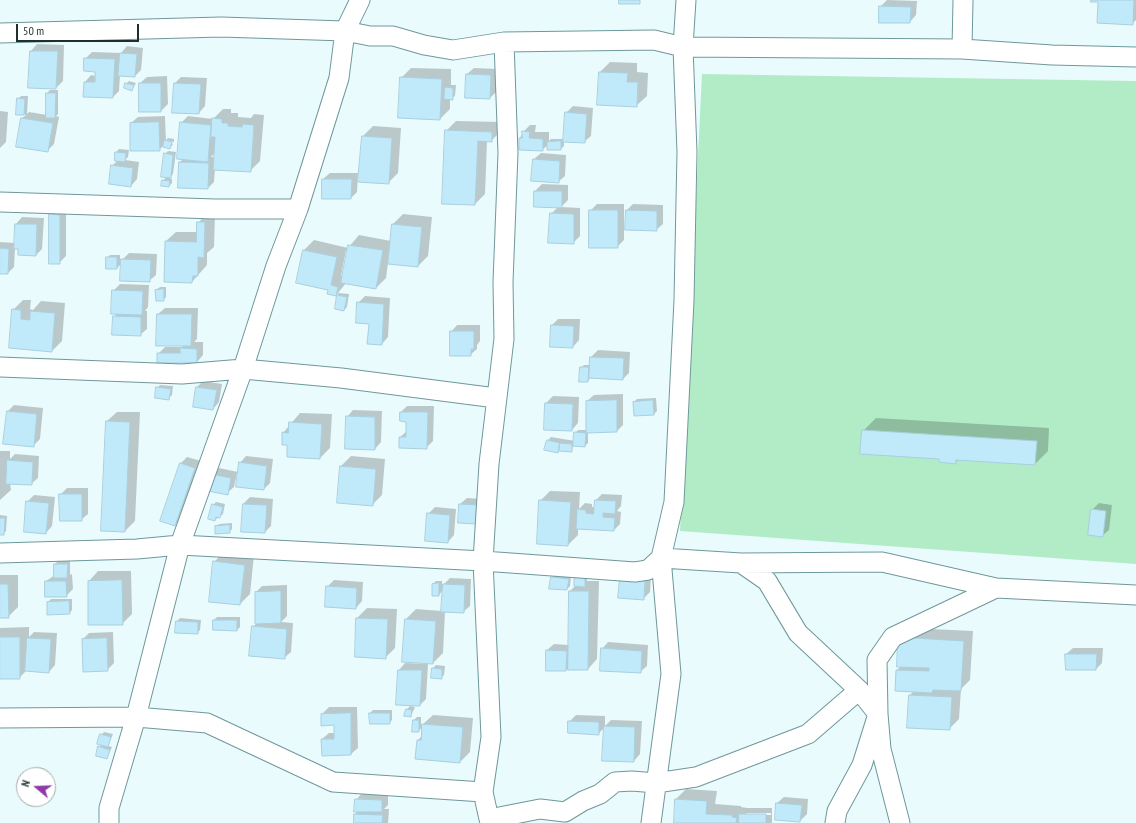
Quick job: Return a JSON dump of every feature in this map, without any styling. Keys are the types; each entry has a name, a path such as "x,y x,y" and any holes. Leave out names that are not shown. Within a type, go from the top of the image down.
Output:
{"street":[{"path":"109,823 109,808 136,717 180,545 243,369 276,266 298,209 339,78 345,32 360,0"},
{"path":"652,823 671,674 661,558 674,502 684,300 687,152 683,47 686,0"},
{"path":"962,49 964,0"},
{"path":"0,33 221,27 345,32 370,36 393,36 424,45 453,50 504,42 654,40 683,47 962,49 1052,56 1136,57"},
{"path":"504,42 508,153 503,282 504,339 489,464 483,561 491,737 483,792 489,819 540,809 565,812 583,801 600,794 615,782 632,781 656,783 696,777 808,734 859,690"},
{"path":"0,202 215,209 298,209"},
{"path":"0,367 182,374 243,369 341,378 496,398"},
{"path":"0,553 137,549 180,545 483,561 635,572 648,570 661,558 741,563 882,562 996,588 1136,595"},
{"path":"741,563 768,581 798,633 859,690 878,714"},
{"path":"900,823 881,749 878,714 877,660 893,637 996,588"},
{"path":"835,823 838,811 862,765 878,714"},
{"path":"0,718 136,717 207,723 333,782 483,792"}],"green space":[{"path":"702,74 1136,81 1136,564 680,531"}],"building":[{"path":"619,0 640,0 640,4 619,4"},
{"path":"1091,0 1134,0 1133,25 1097,23 1098,2 1091,2"},
{"path":"879,6 911,7 910,23 879,23"},
{"path":"30,51 58,51 56,89 28,88"},
{"path":"120,53 137,54 135,77 118,76"},
{"path":"84,58 115,59 113,98 83,97 84,82 95,82 95,72 84,71"},
{"path":"599,72 628,73 627,82 638,82 637,107 597,105"},
{"path":"466,74 491,75 490,99 465,98"},
{"path":"400,77 442,79 440,120 398,118"},
{"path":"125,83 134,85 132,91 124,88"},
{"path":"139,83 161,83 161,112 139,112"},
{"path":"174,83 201,84 199,114 172,113"},
{"path":"445,87 453,88 453,100 444,99"},
{"path":"46,93 56,93 55,118 46,118"},
{"path":"17,98 25,99 24,115 16,115"},
{"path":"565,112 587,114 585,143 563,142"},
{"path":"21,118 53,123 48,152 16,147"},
{"path":"212,118 222,119 222,123 228,123 228,126 242,127 243,124 254,125 251,172 213,170 215,137 211,137"},
{"path":"159,122 160,151 130,151 130,123"},
{"path":"180,122 211,125 208,162 177,159"},
{"path":"445,130 492,132 492,142 478,141 475,205 442,204"},
{"path":"522,131 530,132 529,138 543,139 543,151 519,150 519,138 522,138"},
{"path":"362,136 392,138 389,184 358,182"},
{"path":"164,140 172,142 170,149 163,147"},
{"path":"561,141 561,150 547,150 547,142"},
{"path":"115,152 126,153 125,162 115,161"},
{"path":"164,153 173,155 171,178 161,177"},
{"path":"533,159 560,161 559,183 531,181"},
{"path":"179,162 209,163 208,189 178,188"},
{"path":"111,165 133,168 131,187 109,184"},
{"path":"322,179 352,179 351,199 322,199"},
{"path":"162,180 170,181 169,187 161,186"},
{"path":"534,191 562,191 562,208 534,207"},
{"path":"589,210 618,210 618,248 589,248"},
{"path":"626,210 657,211 657,231 625,230"},
{"path":"550,213 574,214 574,244 548,243"},
{"path":"49,214 60,215 60,264 49,264"},
{"path":"197,222 205,222 204,258 198,257 198,276 193,276 192,283 164,282 165,241 196,242"},
{"path":"15,224 37,224 36,256 18,255 18,249 14,249"},
{"path":"392,224 422,227 418,267 388,264"},
{"path":"348,245 383,250 376,289 341,283"},
{"path":"0,248 9,249 8,274 0,274"},
{"path":"303,250 337,257 331,285 338,287 336,296 327,294 328,290 296,283"},
{"path":"106,257 117,257 117,269 106,269"},
{"path":"121,259 151,260 150,282 120,281"},
{"path":"164,289 164,301 156,301 155,290"},
{"path":"112,290 143,291 142,315 111,314"},
{"path":"337,295 347,297 344,311 335,309"},
{"path":"357,302 384,304 382,345 367,344 369,324 356,323"},
{"path":"12,309 21,310 21,319 30,320 30,311 55,313 52,352 9,348"},
{"path":"157,314 192,314 191,346 156,346"},
{"path":"113,316 141,317 141,336 112,335"},
{"path":"551,325 574,326 573,348 550,347"},
{"path":"450,331 474,331 474,349 471,349 471,356 450,356"},
{"path":"180,348 197,349 197,363 157,363 157,353 180,353"},
{"path":"590,357 624,358 623,380 589,378"},
{"path":"580,367 589,367 588,382 579,382"},
{"path":"156,387 171,389 169,400 155,398"},
{"path":"196,387 217,390 213,410 193,407"},
{"path":"617,400 617,432 586,433 586,401"},
{"path":"653,400 654,415 634,416 633,402"},
{"path":"545,403 573,404 572,431 544,430"},
{"path":"7,411 37,414 34,447 3,444"},
{"path":"400,412 428,412 427,449 399,448 399,437 406,437 406,422 400,421"},
{"path":"346,416 375,417 375,450 345,449"},
{"path":"106,421 130,422 125,532 101,531"},
{"path":"289,422 322,424 320,459 287,457 287,445 282,445 282,432 288,433"},
{"path":"862,430 1037,441 1035,465 956,460 956,464 939,462 939,459 860,454"},
{"path":"574,432 586,433 585,447 573,446"},
{"path":"547,440 560,443 558,453 544,450"},
{"path":"560,443 572,444 572,452 559,451"},
{"path":"7,460 33,462 32,485 6,484"},
{"path":"239,462 267,466 264,490 236,487"},
{"path":"180,463 195,468 175,526 160,521"},
{"path":"340,466 376,469 373,506 337,503"},
{"path":"211,474 231,478 228,495 208,491"},
{"path":"59,494 82,494 82,521 60,521"},
{"path":"539,500 571,502 568,546 537,544"},
{"path":"595,500 616,501 615,514 603,513 603,517 615,518 614,531 576,529 577,509 586,510 586,513 593,514"},
{"path":"26,501 49,503 46,534 24,532"},
{"path":"212,504 223,507 220,518 216,517 215,521 208,519"},
{"path":"243,504 267,505 265,533 241,532"},
{"path":"459,504 477,505 476,524 458,523"},
{"path":"1091,509 1106,511 1103,537 1088,535"},
{"path":"427,513 450,515 448,543 425,541"},
{"path":"0,518 5,518 4,535 0,535"},
{"path":"230,525 230,533 215,534 215,526"},
{"path":"213,561 245,565 240,605 209,602"},
{"path":"54,564 68,564 67,578 54,578"},
{"path":"585,576 585,587 574,586 574,577"},
{"path":"551,577 569,579 567,590 549,589"},
{"path":"620,579 645,581 644,600 618,598"},
{"path":"122,580 123,625 88,625 88,581"},
{"path":"45,581 66,581 67,597 45,597"},
{"path":"439,583 439,596 432,596 432,584"},
{"path":"0,584 8,584 9,618 0,618"},
{"path":"443,584 465,585 464,613 441,612"},
{"path":"326,586 357,588 356,609 325,607"},
{"path":"281,591 281,623 255,624 255,592"},
{"path":"569,591 589,591 588,670 568,670"},
{"path":"69,601 70,614 47,615 47,602"},
{"path":"356,618 388,619 386,659 355,657"},
{"path":"405,619 436,621 433,664 402,662"},
{"path":"213,620 237,620 237,631 213,630"},
{"path":"176,621 198,622 198,634 175,633"},
{"path":"252,626 287,629 285,659 249,656"},
{"path":"0,637 20,637 20,679 0,679"},
{"path":"898,637 964,641 961,691 933,690 932,693 895,691 896,670 929,671 929,668 897,667"},
{"path":"27,638 51,639 49,673 25,671"},
{"path":"107,638 108,671 83,672 82,639"},
{"path":"601,648 642,651 641,673 600,671"},
{"path":"546,650 567,651 566,671 546,671"},
{"path":"1065,654 1097,654 1096,670 1066,670"},
{"path":"432,668 442,669 442,679 431,678"},
{"path":"398,670 422,670 420,706 396,705"},
{"path":"909,695 952,697 950,730 907,728"},
{"path":"406,709 412,710 411,717 404,716"},
{"path":"351,713 351,755 322,756 321,739 334,739 334,725 321,726 321,714"},
{"path":"369,713 390,713 390,724 370,724"},
{"path":"413,720 419,720 419,732 412,732"},
{"path":"568,721 599,722 599,735 568,733"},
{"path":"422,724 463,727 460,763 415,759 417,740 421,740"},
{"path":"604,726 635,727 634,762 602,761"},
{"path":"100,734 111,737 108,747 97,744"},
{"path":"98,746 110,750 107,759 96,756"},
{"path":"355,799 382,800 382,812 354,812"},
{"path":"675,799 707,801 706,814 732,815 732,817 737,818 736,823 674,823"},
{"path":"776,803 802,805 800,822 775,820"},
{"path":"354,814 383,815 382,823 354,823"},
{"path":"739,814 766,814 766,823 739,823"}]}
